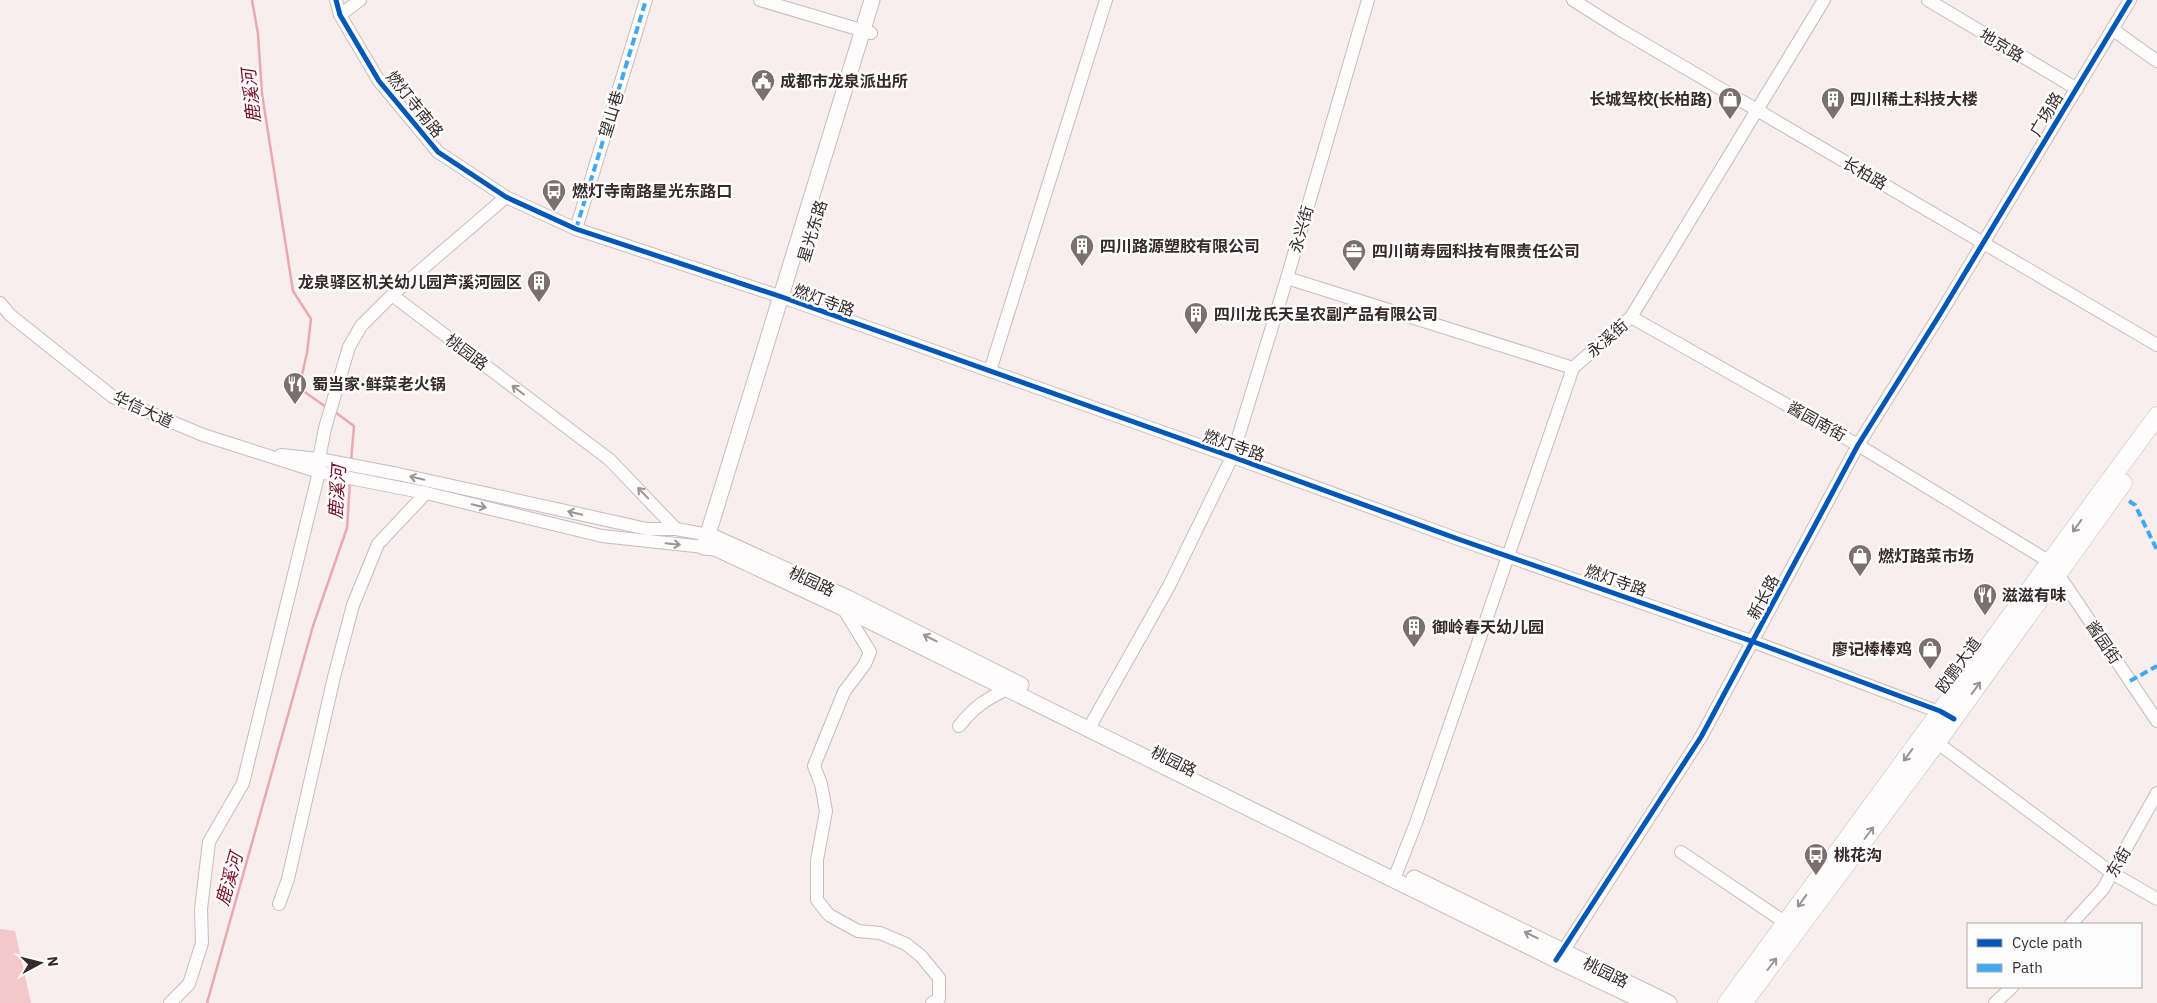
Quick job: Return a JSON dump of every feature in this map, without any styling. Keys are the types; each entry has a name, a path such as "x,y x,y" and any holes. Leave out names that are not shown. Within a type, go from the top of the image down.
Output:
{"highway":[{"name":"欧鹏大道","path":"2054,568 2157,416"},
{"name":"欧鹏大道","path":"1743,1003 1930,738 2054,568 2157,435"},
{"name":"欧鹏大道","path":"1727,1003 1786,923 1930,738"}],"main road":[{"name":"星光东路","path":"711,542 867,32 872,0"},
{"name":"星光东路","path":"867,32 882,0"},
{"path":"711,542 1007,689 1091,726"},
{"name":"桃园路","path":"711,542 848,598 1091,726 1560,956 1669,1003"},
{"path":"1560,956 1647,1003"}],"street":[{"name":"燃灯寺南路","path":"336,0 340,15 379,81 438,152 506,197"},
{"path":"340,15 360,0"},
{"name":"望山巷","path":"576,229 646,0"},
{"path":"760,0 867,32"},
{"path":"990,371 1105,0"},
{"name":"永兴街","path":"1091,726 1169,586 1232,457 1287,278 1368,0"},
{"name":"长柏路","path":"1573,0 1618,29 2157,344"},
{"path":"1756,110 1824,0"},
{"name":"地京路","path":"1928,0 2076,89"},
{"name":"广场路","path":"1983,241 2130,0"},
{"path":"2112,29 2157,61"},
{"name":"永溪街","path":"1396,874 1573,368 1631,317 1756,110"},
{"path":"170,1003 189,984 202,943 201,909 210,842 243,783 319,472 319,459 325,428 349,347 361,326 392,295 506,197"},
{"name":"燃灯寺路","path":"506,197 576,229 990,371 1754,642 1947,715"},
{"name":"新长路","path":"1560,956 1701,737 1754,642 1858,445 1983,241"},
{"path":"1287,278 1573,368"},
{"name":"桃园路","path":"392,295 610,460 676,528"},
{"name":"华信大道","path":"0,304 10,315 113,397 203,436 254,452"},
{"name":"酱园南街","path":"1631,317 1858,445 2054,568"},
{"path":"254,452 319,459 342,469 398,487 602,536 711,542"},
{"path":"254,452 319,472 342,469"},
{"name":"桃园路","path":"342,469 398,474 647,529 676,528 711,542"},
{"path":"279,904 288,879 334,677 353,605 378,544 426,493"},
{"name":"酱园街","path":"2054,568 2157,722"},
{"path":"843,608 870,652 865,664 844,692 814,766 821,784 826,811 817,860 817,900 829,915 858,931 880,933 906,944 921,956 939,978 939,999 932,1003"},
{"path":"959,726 977,705 1007,689"},
{"path":"1930,738 2112,873 2157,899"},
{"name":"东街","path":"2072,923 2103,889 2157,793"},
{"path":"1680,852 1786,923"},
{"path":"1995,1003 2011,988"}],"shaded area":[{"path":"0,929 15,931 31,1003 0,1003"}],"waterway":[{"name":"鹿溪河","path":"252,0 258,34 262,94 293,291 311,319 307,353 299,388 326,407"},
{"name":"鹿溪河","path":"335,412 354,426 351,462"},
{"name":"鹿溪河","path":"207,1003 313,626 347,528 350,482"}],"marked path":[{"path":"576,229 646,0"},
{"path":"2129,501 2135,505 2157,550"},
{"path":"2130,681 2157,666"}],"cycle path":[{"path":"336,0 340,15 379,81 438,152 506,197 576,229 782,297 1458,539 1754,642 1940,711 1954,719"},
{"path":"1556,960 1701,737 1858,445 1942,311 2130,0"}],"place":[{"name":"成都市龙泉派出所","path":"763,102"},
{"name":"长城驾校(长柏路)","path":"1730,120"},
{"name":"四川稀土科技大楼","path":"1833,120"},
{"name":"燃灯寺南路星光东路口","path":"554,212"},
{"name":"四川路源塑胶有限公司","path":"1082,267"},
{"name":"四川萌寿园科技有限责任公司","path":"1354,272"},
{"name":"龙泉驿区机关幼儿园芦溪河园区","path":"539,303"},
{"name":"四川龙氏天呈农副产品有限公司","path":"1196,335"},
{"name":"蜀当家·鲜菜老火锅","path":"295,405"},
{"name":"燃灯路菜市场","path":"1860,577"},
{"name":"滋滋有味","path":"1985,616"},
{"name":"御岭春天幼儿园","path":"1414,648"},
{"name":"廖记棒棒鸡","path":"1930,670"},
{"name":"桃花沟","path":"1816,876"}]}
